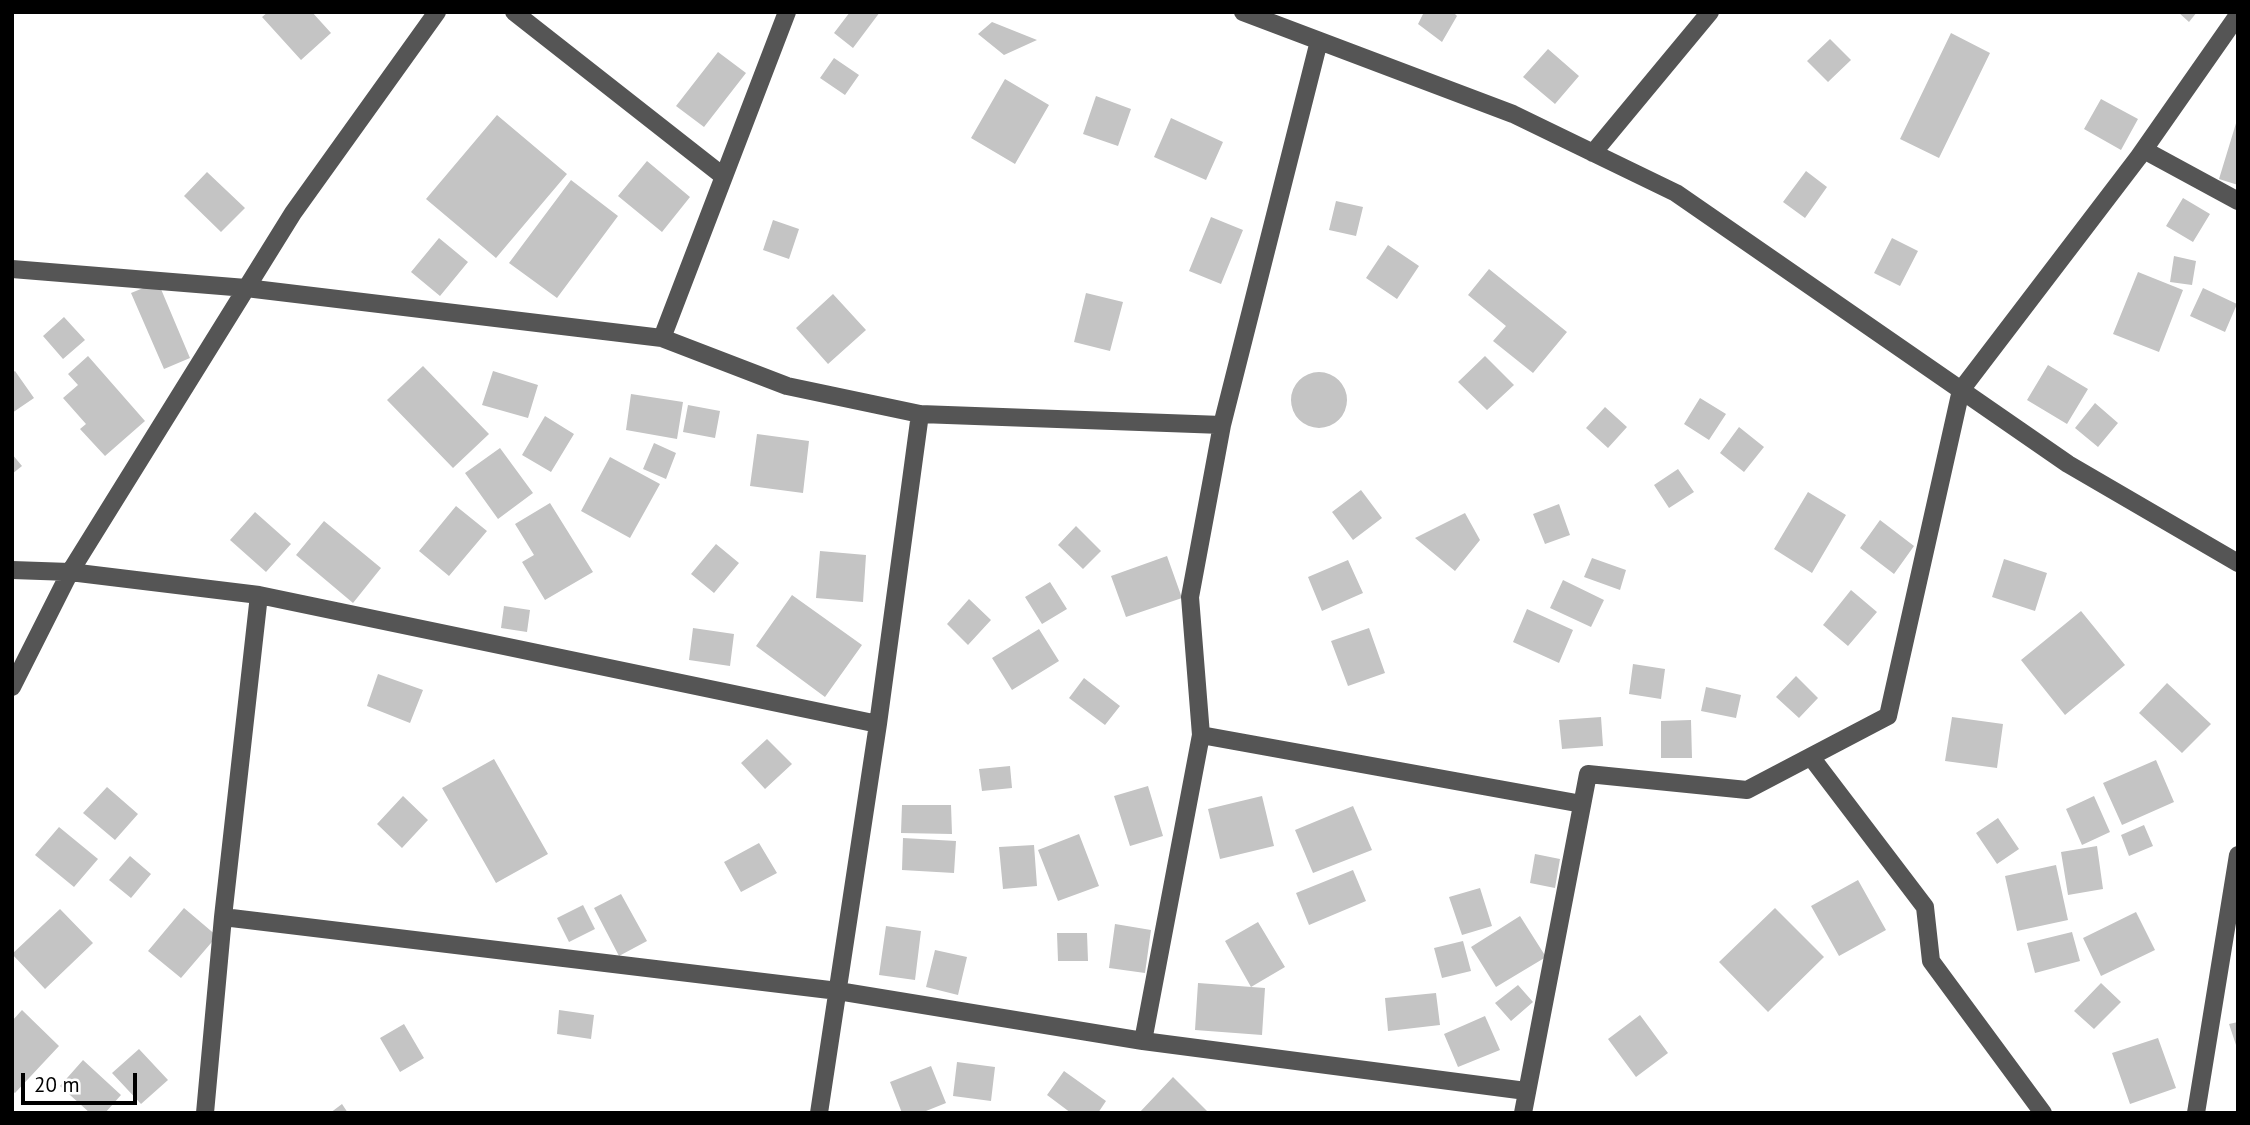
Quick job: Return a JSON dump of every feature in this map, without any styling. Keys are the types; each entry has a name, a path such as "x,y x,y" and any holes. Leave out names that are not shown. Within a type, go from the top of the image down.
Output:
{"street":[{"path":"12,687 70,572 293,213 437,12"},
{"path":"514,12 723,176"},
{"path":"662,338 787,12"},
{"path":"1244,12 1514,114 1676,193 2068,464 2238,563"},
{"path":"1593,153 1710,12"},
{"path":"2132,167 2238,15"},
{"path":"1143,1041 1201,735 1190,597 1222,425 1319,41"},
{"path":"1523,1113 1588,775 1747,790 1888,716 1961,390 2144,150 2238,201"},
{"path":"12,268 246,288 662,338 787,386 920,414 1222,425"},
{"path":"819,1113 878,724 920,414"},
{"path":"12,570 70,572 259,595 878,724"},
{"path":"205,1113 223,917 259,595"},
{"path":"1201,735 1582,804"},
{"path":"1811,757 1924,907 1931,961 2043,1113"},
{"path":"2196,1113 2238,855"},
{"path":"223,917 838,991 1143,1041 1527,1091"}],"building":[{"path":"268,12 312,12 331,33 301,60 262,17"},
{"path":"850,12 880,12 853,48 834,33"},
{"path":"1424,12 1453,12 1457,16 1442,42 1418,24"},
{"path":"2178,12 2197,12 2189,22"},
{"path":"992,22 1037,40 1004,55 978,34"},
{"path":"1951,33 1990,53 1939,158 1900,139"},
{"path":"1830,39 1851,60 1828,82 1807,61"},
{"path":"1548,49 1579,76 1555,104 1523,77"},
{"path":"718,52 746,73 704,127 676,106"},
{"path":"834,58 859,75 845,95 820,78"},
{"path":"1005,79 1049,105 1015,164 971,138"},
{"path":"1096,96 1131,109 1118,146 1083,134"},
{"path":"2101,99 2138,119 2121,150 2084,129"},
{"path":"497,115 567,174 496,258 426,199"},
{"path":"1171,118 1223,142 1206,180 1154,157"},
{"path":"2238,120 2238,185 2219,179"},
{"path":"647,161 690,197 662,232 618,196"},
{"path":"1806,171 1827,187 1805,218 1783,202"},
{"path":"207,172 245,208 221,232 184,196"},
{"path":"571,180 618,216 557,298 509,263"},
{"path":"2183,198 2210,214 2193,242 2166,226"},
{"path":"1336,201 1363,207 1356,236 1329,230"},
{"path":"1211,217 1243,230 1221,284 1189,271"},
{"path":"773,220 799,229 789,259 763,250"},
{"path":"439,238 468,262 440,296 411,272"},
{"path":"1892,238 1918,251 1900,286 1874,273"},
{"path":"1388,245 1419,266 1397,299 1366,278"},
{"path":"2174,256 2196,261 2192,285 2170,282"},
{"path":"1489,269 1567,332 1533,373 1493,341 1506,326 1468,295"},
{"path":"2138,272 2183,290 2159,352 2113,334"},
{"path":"158,282 190,358 164,369 131,293"},
{"path":"2203,288 2237,304 2225,332 2190,316"},
{"path":"1086,293 1123,302 1110,351 1074,342"},
{"path":"833,294 866,330 828,364 796,328"},
{"path":"64,317 85,340 63,359 43,336"},
{"path":"88,356 145,421 105,456 80,429 86,424 63,398 78,385 68,374"},
{"path":"1485,356 1514,385 1487,410 1458,382"},
{"path":"2048,365 2088,389 2067,424 2027,400"},
{"path":"423,366 489,434 453,468 387,400"},
{"path":"15,371 34,398 12,413 12,373"},
{"path":"493,371 538,385 528,418 482,405"},
{"path":"1313,372 1325,372 1335,376 1343,384 1347,400 1343,416 1335,424 1325,428 1313,428 1303,424 1295,416 1291,406 1291,394 1295,384 1303,376"},
{"path":"631,394 683,402 677,439 626,430"},
{"path":"1700,398 1726,414 1709,440 1684,424"},
{"path":"2095,403 2118,423 2098,447 2075,428"},
{"path":"688,405 720,411 715,438 683,432"},
{"path":"1605,407 1627,427 1608,448 1586,428"},
{"path":"545,416 574,434 551,472 522,455"},
{"path":"1739,427 1764,447 1744,472 1720,453"},
{"path":"757,434 809,441 803,493 750,486"},
{"path":"654,443 676,453 666,479 643,469"},
{"path":"500,448 533,493 498,519 465,473"},
{"path":"12,454 22,466 12,474"},
{"path":"610,457 660,484 630,538 581,511"},
{"path":"1678,469 1694,492 1669,508 1654,485"},
{"path":"1361,490 1382,518 1353,540 1332,512"},
{"path":"1808,492 1846,515 1812,573 1774,549"},
{"path":"550,503 593,572 545,600 522,562 534,555 515,524"},
{"path":"1559,504 1570,535 1545,544 1533,514"},
{"path":"456,506 487,531 449,576 419,551"},
{"path":"255,512 291,544 266,572 230,540"},
{"path":"1465,513 1480,540 1455,571 1415,538"},
{"path":"1880,520 1914,546 1894,574 1860,548"},
{"path":"324,521 381,568 353,603 296,555"},
{"path":"1076,526 1101,551 1083,569 1058,545"},
{"path":"716,544 739,563 714,593 691,574"},
{"path":"820,551 866,555 863,602 816,598"},
{"path":"1167,556 1182,598 1126,617 1111,576"},
{"path":"1592,558 1626,570 1620,590 1584,577"},
{"path":"2004,559 2047,573 2035,611 1992,597"},
{"path":"1348,560 1363,593 1322,611 1308,577"},
{"path":"1563,580 1604,600 1591,627 1550,608"},
{"path":"1050,582 1067,609 1042,624 1025,597"},
{"path":"1851,590 1877,612 1848,646 1823,625"},
{"path":"792,595 862,645 825,697 756,646"},
{"path":"969,599 991,620 968,645 947,624"},
{"path":"504,606 530,610 527,632 501,628"},
{"path":"1527,609 1573,630 1559,663 1513,642"},
{"path":"2081,611 2125,665 2065,715 2021,660"},
{"path":"693,628 734,634 730,666 689,660"},
{"path":"1369,628 1385,673 1348,686 1331,641"},
{"path":"1039,629 1059,661 1012,690 992,658"},
{"path":"1633,664 1665,669 1661,699 1629,694"},
{"path":"378,674 423,690 410,723 367,706"},
{"path":"1796,676 1818,698 1799,718 1776,697"},
{"path":"1084,678 1120,706 1105,725 1069,698"},
{"path":"2167,683 2211,724 2182,753 2139,713"},
{"path":"1706,687 1741,695 1736,718 1701,711"},
{"path":"1601,717 1603,746 1562,749 1559,720"},
{"path":"1952,717 2003,724 1997,768 1945,761"},
{"path":"1691,720 1692,758 1661,758 1661,721"},
{"path":"767,739 792,764 765,789 741,763"},
{"path":"494,759 548,854 496,883 442,788"},
{"path":"2156,760 2174,802 2122,825 2103,783"},
{"path":"1010,766 1012,788 982,791 979,769"},
{"path":"1148,786 1163,836 1130,846 1114,796"},
{"path":"107,787 138,814 115,840 83,813"},
{"path":"403,796 428,820 402,848 377,824"},
{"path":"1262,796 1274,846 1220,859 1208,809"},
{"path":"2094,796 2110,832 2082,845 2066,809"},
{"path":"902,805 951,805 952,834 901,833"},
{"path":"1353,806 1372,850 1313,873 1295,830"},
{"path":"1998,818 2019,849 1997,864 1976,833"},
{"path":"2144,825 2153,846 2129,856 2121,835"},
{"path":"59,827 98,859 74,887 35,855"},
{"path":"1079,834 1099,886 1058,901 1038,850"},
{"path":"903,838 956,841 954,873 902,870"},
{"path":"759,843 777,873 741,892 724,862"},
{"path":"1034,845 1037,886 1003,889 999,847"},
{"path":"2097,846 2103,889 2068,895 2061,852"},
{"path":"1535,854 1560,859 1555,888 1530,883"},
{"path":"130,856 151,874 131,898 109,880"},
{"path":"2056,865 2068,920 2017,931 2005,876"},
{"path":"1353,870 1366,901 1309,925 1296,893"},
{"path":"1858,880 1886,930 1839,956 1811,906"},
{"path":"1480,888 1492,926 1462,935 1449,897"},
{"path":"621,894 647,941 619,956 594,908"},
{"path":"583,905 595,929 569,942 557,918"},
{"path":"184,908 217,936 181,978 148,951"},
{"path":"1775,908 1824,957 1768,1012 1719,962"},
{"path":"60,909 93,943 45,989 12,954"},
{"path":"2136,912 2155,950 2101,976 2083,938"},
{"path":"1520,916 1546,957 1496,987 1471,947"},
{"path":"1258,922 1285,967 1251,987 1225,941"},
{"path":"1115,924 1151,930 1145,973 1109,968"},
{"path":"886,926 921,931 915,980 879,975"},
{"path":"2072,932 2080,961 2035,973 2027,943"},
{"path":"1057,933 1087,933 1088,961 1058,961"},
{"path":"1463,941 1471,971 1442,978 1434,948"},
{"path":"935,950 967,957 958,995 926,987"},
{"path":"1198,983 1265,988 1262,1035 1195,1030"},
{"path":"2101,983 2121,1002 2094,1029 2074,1011"},
{"path":"1518,985 1533,1002 1511,1021 1495,1003"},
{"path":"1436,993 1440,1025 1388,1031 1385,998"},
{"path":"22,1010 59,1046 15,1093 12,1091 12,1021"},
{"path":"559,1010 594,1015 591,1039 557,1034"},
{"path":"1640,1015 1668,1053 1636,1077 1608,1039"},
{"path":"1485,1016 1500,1050 1458,1067 1444,1034"},
{"path":"2238,1022 2238,1048 2237,1048 2229,1024"},
{"path":"404,1024 424,1058 400,1072 380,1038"},
{"path":"2158,1038 2176,1088 2130,1104 2112,1053"},
{"path":"139,1049 168,1080 141,1104 112,1073"},
{"path":"83,1060 121,1095 105,1113 90,1113 60,1086"},
{"path":"957,1062 995,1067 991,1101 953,1096"},
{"path":"931,1066 946,1103 921,1113 902,1113 890,1082"},
{"path":"1064,1071 1106,1101 1098,1113 1071,1113 1047,1095"},
{"path":"1173,1077 1207,1111 1139,1113"},
{"path":"342,1104 348,1113 330,1113"}]}
